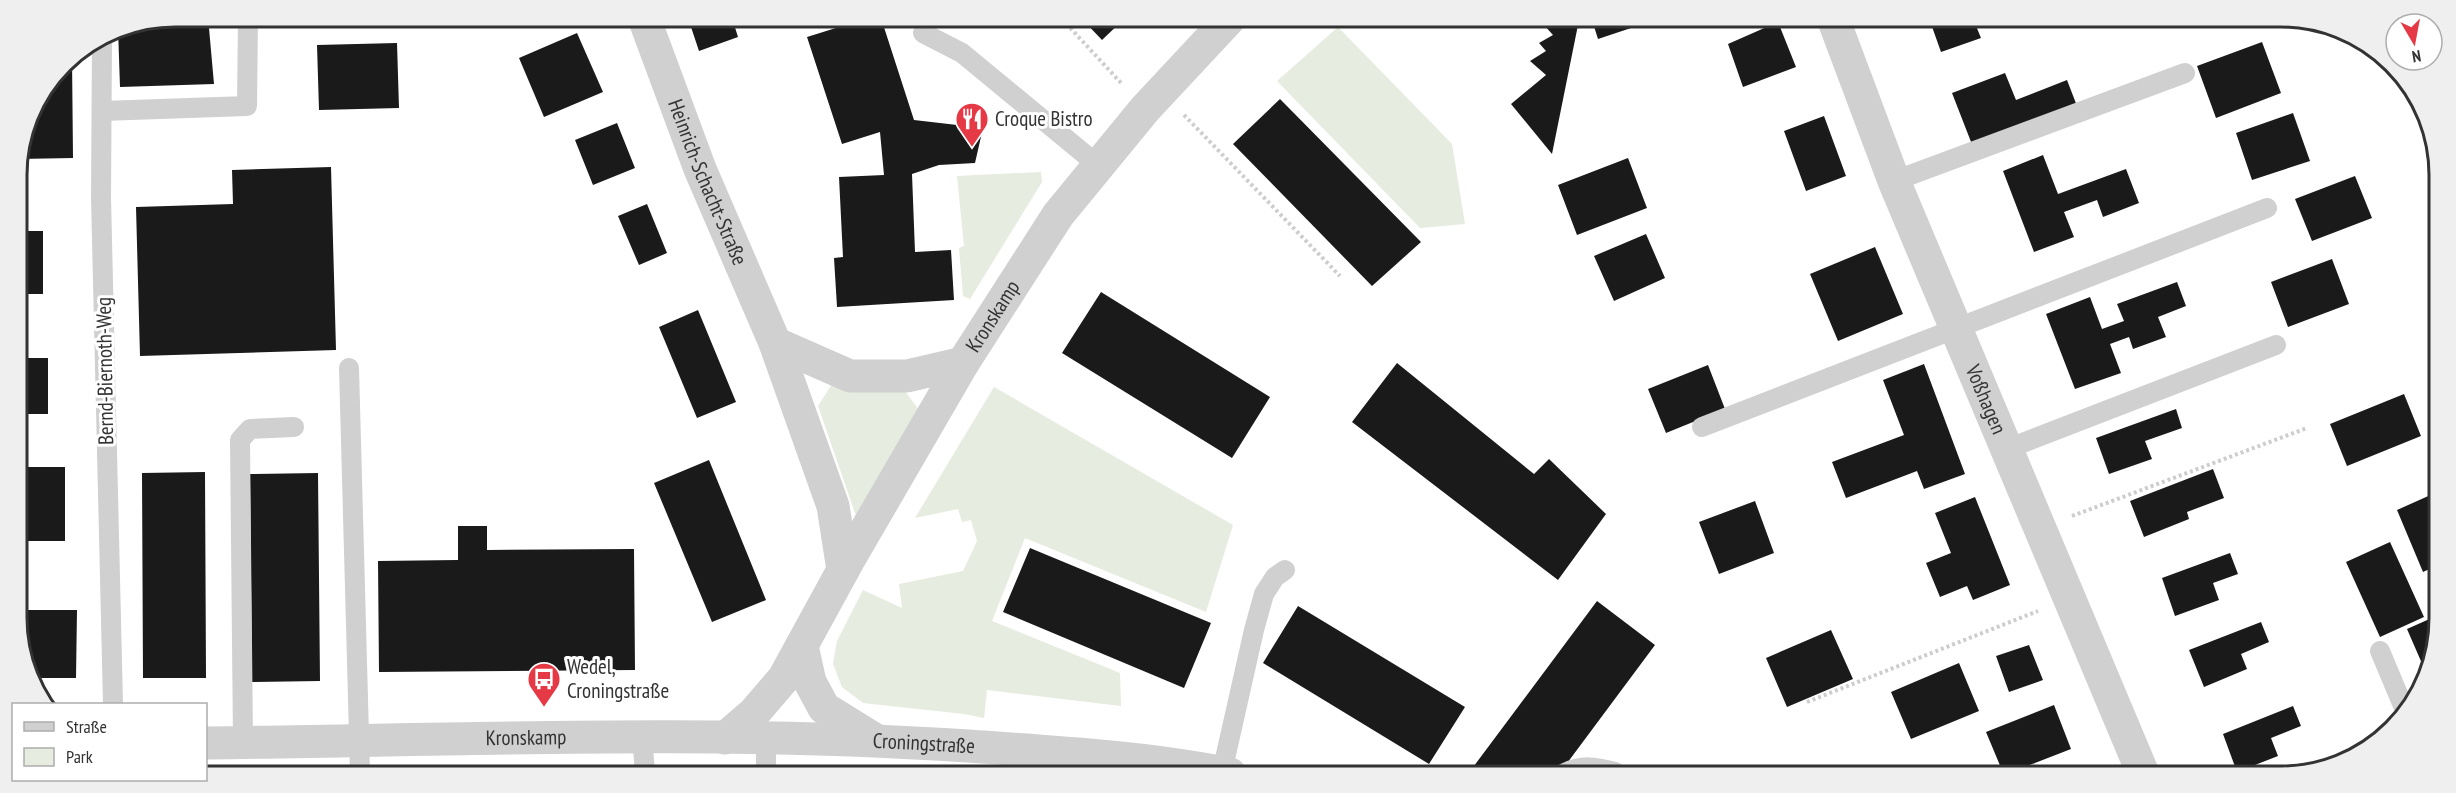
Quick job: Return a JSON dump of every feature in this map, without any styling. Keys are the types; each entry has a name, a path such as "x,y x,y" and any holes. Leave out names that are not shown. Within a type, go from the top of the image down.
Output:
{"street":[{"name":"Heinrich-Schacht-Straße","path":"647,27 700,169 775,343 833,506 843,570"},
{"name":"Kronskamp","path":"207,743 243,742 359,756 642,737 724,738 754,713 784,678 843,570 963,363 1058,215 1153,101 1222,27"},
{"name":"Voßhagen","path":"1836,27 1894,181 2140,766"},
{"path":"775,343 850,376 907,376 963,363"},
{"path":"802,646 810,682 824,708 874,739"},
{"name":"Croningstraße","path":"724,738 874,739 1057,752 1170,766"}],"lane":[{"path":"102,111 247,106 248,27"},
{"path":"922,33 962,53 1099,166"},
{"name":"Bernd-Biernoth-Weg","path":"102,46 101,198 113,703"},
{"path":"1894,181 2185,72"},
{"path":"1702,427 2267,208"},
{"path":"2007,449 2276,345"},
{"path":"349,368 359,756"},
{"path":"243,742 240,440 250,429 294,427"},
{"path":"1227,766 1254,630 1264,594 1275,577 1285,570"},
{"path":"2380,651 2402,703"},
{"path":"642,737 644,766"},
{"path":"766,738 766,766"}],"path":[{"path":"1071,27 1340,276"},
{"path":"2040,528 2307,428"},
{"path":"1807,702 2070,599"}],"green space":[{"path":"1338,27 1452,144 1465,224 1420,228 1277,81"},
{"path":"1041,172 1042,182 970,299 963,296 959,248 964,246 957,176"},
{"path":"832,384 904,390 920,411 856,516 818,406"},
{"path":"994,387 1233,525 1206,612 1025,538 992,621 1120,673 1121,706 987,690 984,718 863,703 842,687 833,664 837,641 863,590 902,608 899,584 963,571 977,541 971,520 962,522 958,509 915,518"}],"building":[{"path":"209,27 214,84 120,87 118,38 156,28"},
{"path":"691,27 735,27 738,37 699,51"},
{"path":"839,27 884,27 914,120 983,128 975,163 939,165 912,174 915,252 951,250 954,300 837,307 834,258 843,257 839,177 884,175 880,132 842,144 807,37"},
{"path":"1090,27 1116,27 1102,40"},
{"path":"1546,27 1578,27 1552,154 1511,104 1546,75 1530,61 1546,51 1539,43 1553,35"},
{"path":"1594,27 1631,28 1598,39"},
{"path":"1767,27 1780,27 1796,67 1743,87 1728,44"},
{"path":"1932,27 1976,27 1981,38 1941,52"},
{"path":"577,33 603,92 544,117 519,58"},
{"path":"2262,42 2281,93 2216,118 2197,66"},
{"path":"397,43 399,108 319,110 317,45"},
{"path":"72,68 73,158 28,159 38,118 52,93"},
{"path":"2005,73 2016,100 2067,80 2077,106 1973,147 1952,93"},
{"path":"1280,99 1421,242 1372,286 1233,144"},
{"path":"2293,113 2310,161 2252,180 2236,133"},
{"path":"1824,116 1846,176 1806,191 1784,131"},
{"path":"617,123 635,168 593,185 575,140"},
{"path":"2043,155 2058,194 2126,169 2139,203 2103,217 2097,200 2064,212 2074,237 2034,252 2003,171"},
{"path":"1628,158 1647,208 1577,235 1558,185"},
{"path":"331,167 336,350 140,356 136,207 233,204 232,170"},
{"path":"2355,176 2372,218 2312,241 2295,199"},
{"path":"647,204 667,253 639,265 618,216"},
{"path":"27,231 43,231 43,294 27,294"},
{"path":"1646,234 1665,278 1614,301 1594,256"},
{"path":"1875,247 1903,314 1838,341 1810,274"},
{"path":"2332,259 2349,304 2288,327 2271,282"},
{"path":"2177,282 2186,306 2158,317 2166,337 2133,349 2129,337 2110,344 2121,373 2075,389 2046,314 2090,297 2102,329 2124,321 2117,304"},
{"path":"1101,292 1270,397 1232,458 1062,353"},
{"path":"698,310 736,402 697,418 659,327"},
{"path":"27,358 48,358 48,414 27,414"},
{"path":"1397,363 1534,474 1549,459 1606,514 1558,580 1352,422"},
{"path":"1924,364 1965,474 1924,489 1917,471 1846,498 1832,462 1904,435 1883,380"},
{"path":"1708,365 1725,409 1666,433 1648,389"},
{"path":"2404,394 2421,436 2347,466 2330,424"},
{"path":"2176,409 2182,428 2145,441 2152,459 2109,474 2096,438"},
{"path":"709,460 766,600 712,622 654,483"},
{"path":"27,467 65,467 65,541 27,541"},
{"path":"2213,469 2224,498 2187,512 2189,519 2144,537 2130,501"},
{"path":"205,472 206,678 143,678 142,473"},
{"path":"318,473 320,681 252,682 250,474"},
{"path":"2429,496 2429,569 2423,572 2397,510"},
{"path":"1975,497 2010,585 1973,600 1967,586 1940,597 1926,563 1951,553 1935,513"},
{"path":"1755,501 1774,553 1719,574 1699,522"},
{"path":"458,526 487,526 487,550 634,549 635,670 379,672 378,561 458,560"},
{"path":"2390,542 2424,617 2380,637 2346,562"},
{"path":"1030,548 1211,623 1184,688 1003,612"},
{"path":"2230,553 2238,574 2213,583 2219,600 2175,616 2162,578"},
{"path":"1597,601 1655,645 1565,766 1474,766"},
{"path":"1298,606 1465,707 1429,764 1263,663"},
{"path":"27,610 77,610 76,678 40,678 28,637"},
{"path":"2429,619 2428,637 2422,663 2407,629"},
{"path":"2261,622 2269,642 2241,654 2247,669 2204,687 2189,650"},
{"path":"1831,630 1853,679 1787,707 1766,658"},
{"path":"2029,645 2043,680 2009,692 1996,656"},
{"path":"1959,663 1979,711 1911,739 1891,692"},
{"path":"2054,705 2071,749 2027,766 2000,766 1986,732"},
{"path":"2293,706 2301,726 2271,738 2278,756 2252,766 2235,766 2223,734"}],"place":[{"name":"Croque Bistro","path":"972,148"},
{"name":"Wedel, Croningstraße","path":"544,708"}]}
